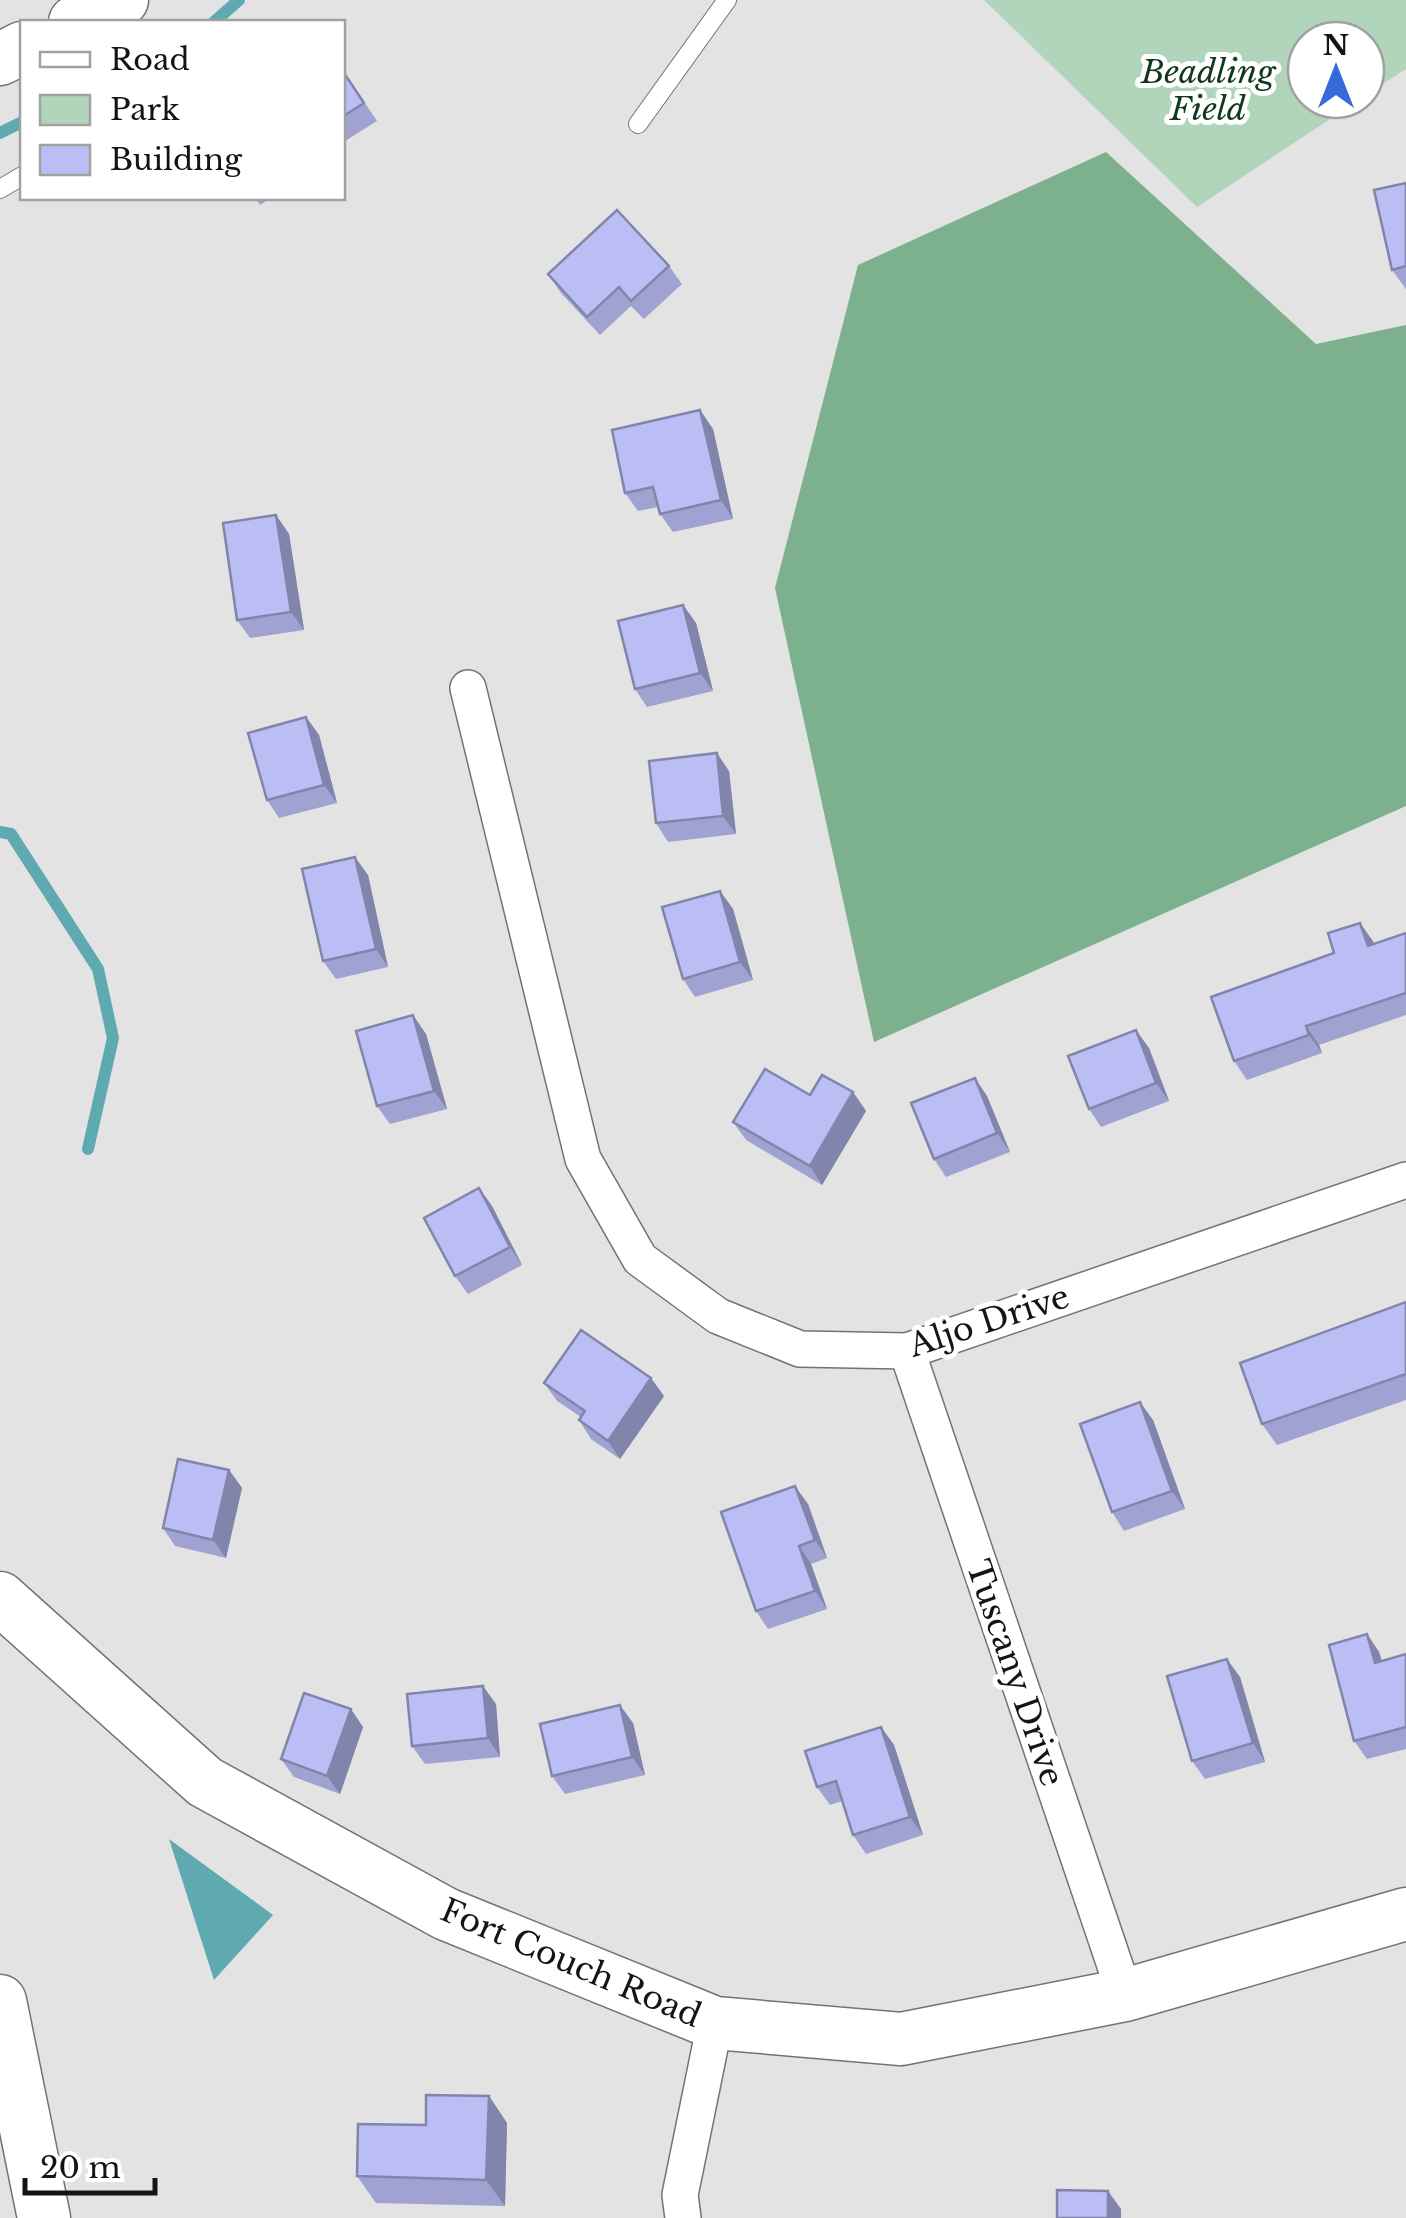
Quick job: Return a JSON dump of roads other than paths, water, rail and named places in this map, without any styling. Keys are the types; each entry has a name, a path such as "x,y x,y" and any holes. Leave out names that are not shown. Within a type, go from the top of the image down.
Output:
{"street":[{"path":"79,20 122,0"},
{"name":"Aljo Drive","path":"468,688 583,1160 640,1260 718,1316 800,1350 906,1351 1406,1180"},
{"name":"Tuscany Drive","path":"906,1351 1125,1995"},
{"name":"Fort Couch Road","path":"0,1598 205,1782 446,1914 714,2024 901,2039 1125,1995 1406,1914"},
{"path":"1,2010 44,2218"},
{"path":"682,2218 680,2195 714,2024"}],"lane":[{"path":"638,124 727,0"}],"water":[{"path":"169,1839 273,1915 214,1980"}],"waterway":[{"path":"216,20 239,0"},
{"path":"0,133 20,123"},
{"path":"0,832 11,834 98,969 113,1038 88,1149"}],"park label":[{"name":"Beadling Field","path":"1208,90"}]}
